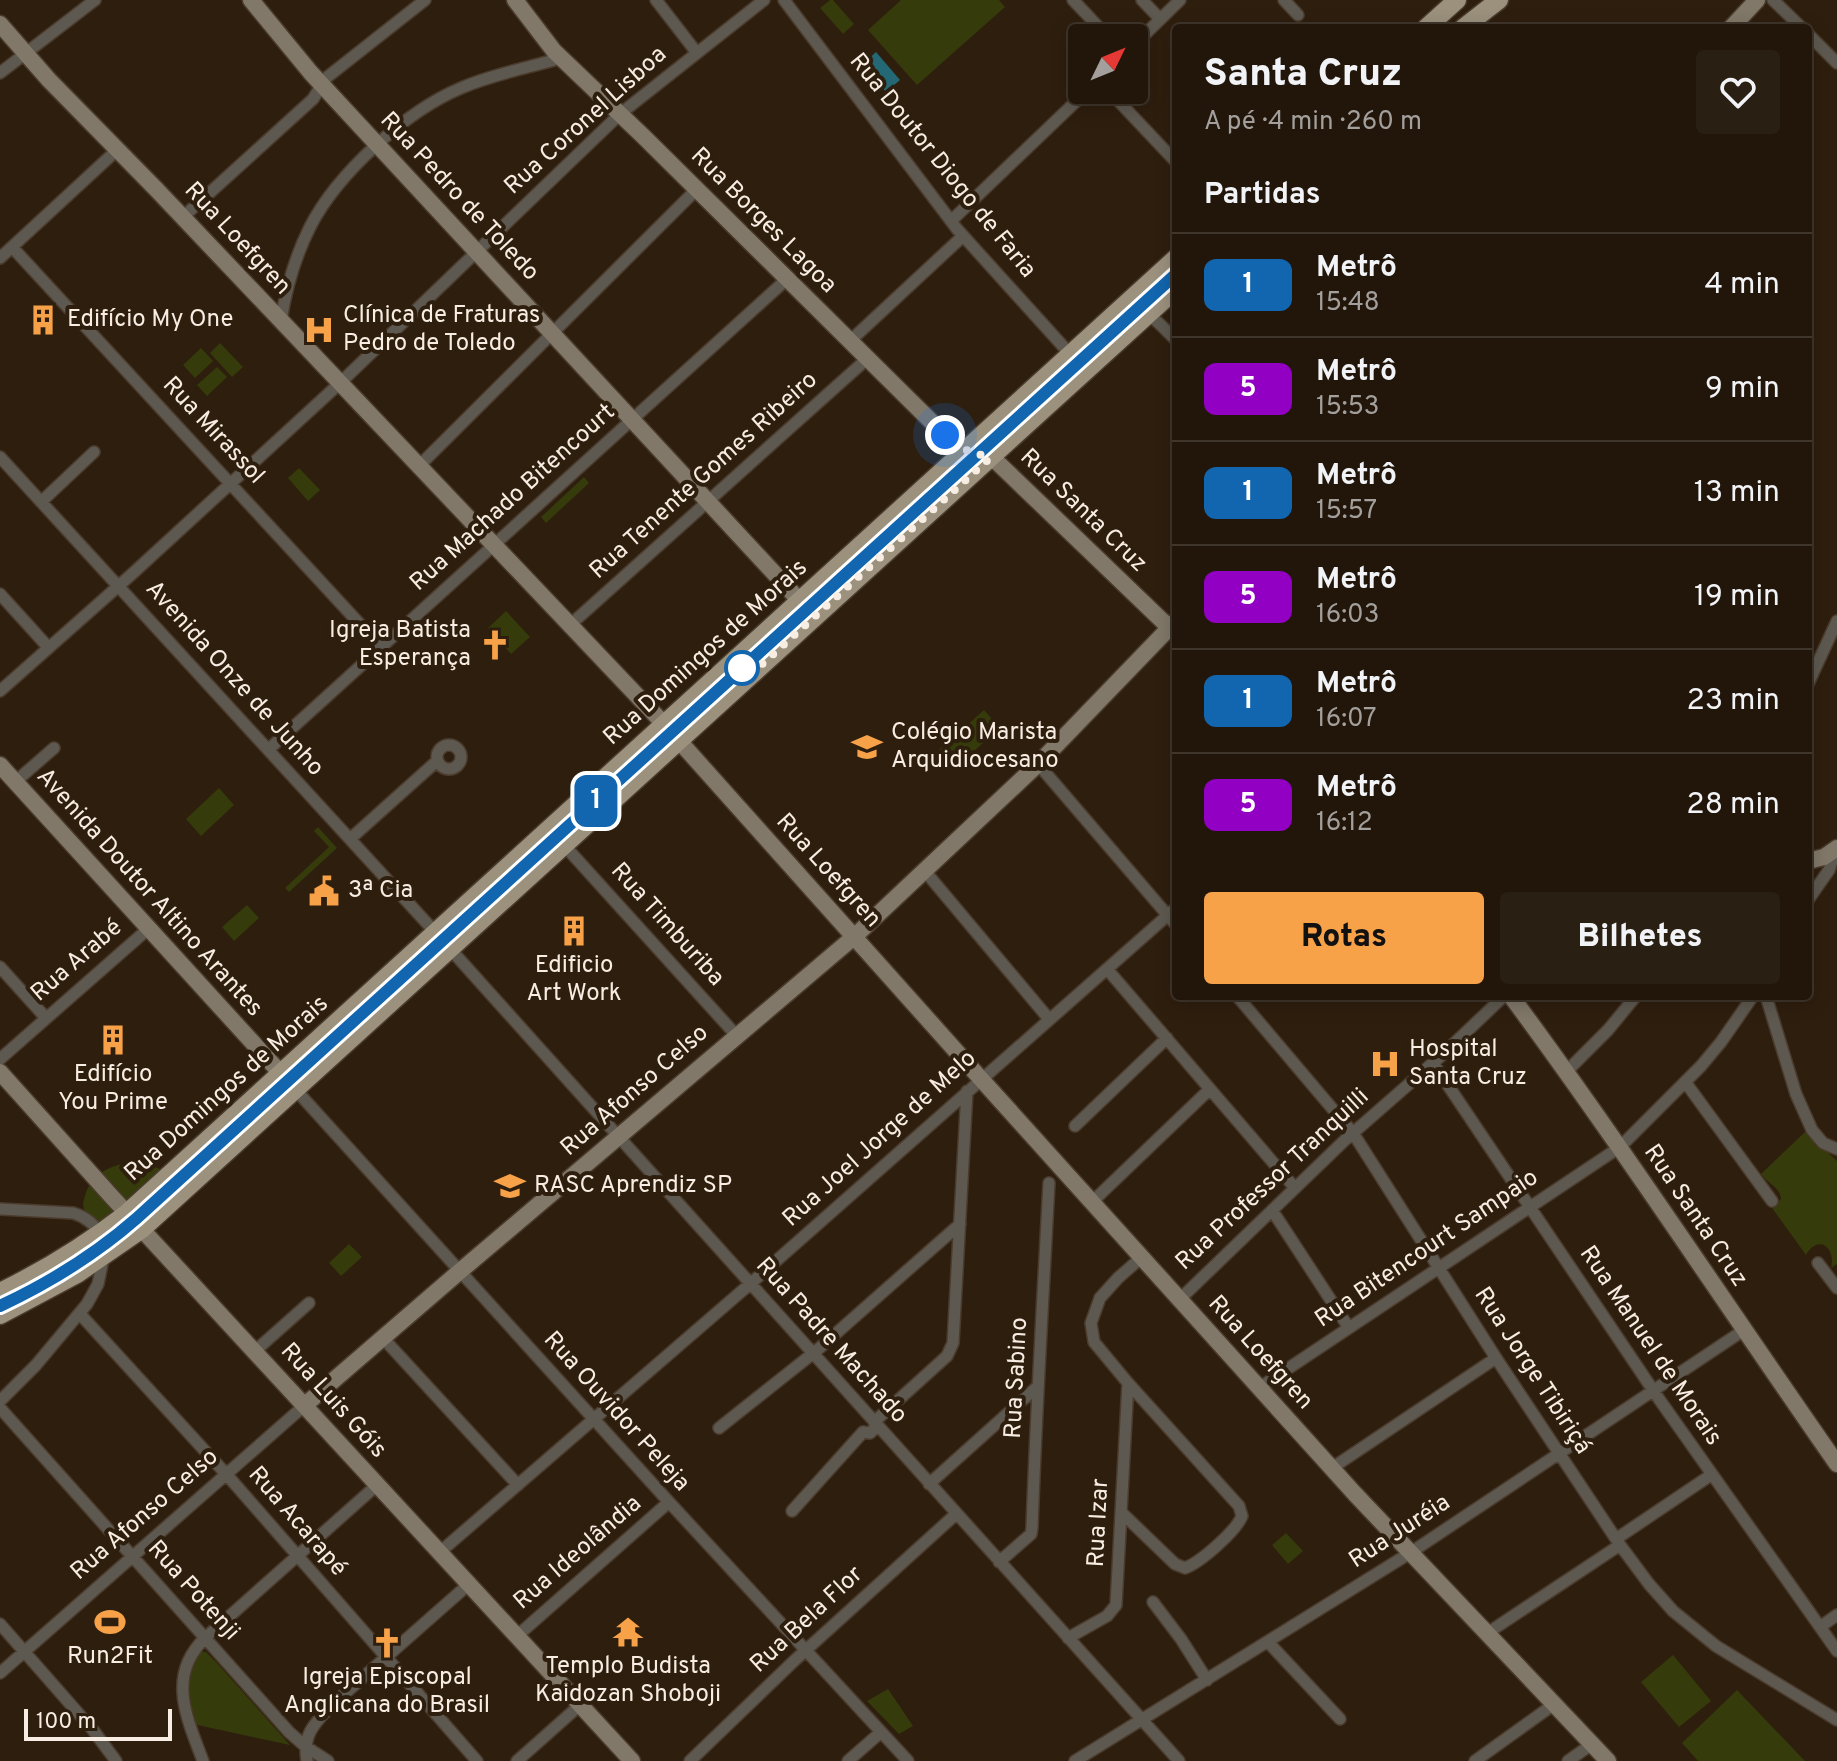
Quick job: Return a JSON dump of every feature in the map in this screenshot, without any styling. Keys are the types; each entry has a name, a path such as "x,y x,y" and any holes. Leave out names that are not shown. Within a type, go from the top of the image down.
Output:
{"main road":[{"path":"1468,24 1499,0"},
{"path":"1430,24 1453,4"},
{"path":"1447,24 1453,4"},
{"name":"Rua Domingos de Morais","path":"0,1292 66,1256 127,1213 1172,262"},
{"name":"Rua Domingos de Morais","path":"0,1315 77,1274 142,1229 1172,292"}],"street":[{"path":"0,73 95,0"},
{"name":"Rua Pedro de Toledo","path":"251,0 322,85 799,600"},
{"path":"183,217 313,99 326,78 425,0"},
{"name":"Rua Borges Lagoa","path":"515,0 561,58 956,446 990,458"},
{"path":"656,0 697,53"},
{"name":"Rua Coronel Lisboa","path":"0,691 340,383 620,114 764,0"},
{"name":"Rua Doutor Diogo de Faria","path":"784,0 963,236 1070,354"},
{"path":"1073,0 1096,24"},
{"path":"1142,0 1160,19"},
{"path":"1148,31 1180,0"},
{"path":"1284,0 1298,15"},
{"path":"1735,24 1757,0"},
{"path":"1773,0 1798,24"},
{"name":"Rua Loefgren","path":"0,24 25,54 664,724 1259,1388 1410,1553 1608,1761"},
{"path":"1812,38 1837,63"},
{"path":"281,321 292,272 311,225 331,195 377,145 417,111 445,95 488,78 561,58"},
{"path":"951,221 1073,104"},
{"path":"1121,104 1172,158"},
{"path":"0,258 117,150"},
{"path":"419,466 697,189"},
{"path":"850,341 963,236"},
{"name":"Rua Mirassol","path":"12,247 381,647"},
{"name":"Rua Machado Bitencourt","path":"269,749 787,279"},
{"path":"1122,307 1148,313 1172,336"},
{"name":"Rua Tenente Gomes Ribeiro","path":"570,625 868,358"},
{"path":"41,502 94,452"},
{"name":"Rua Santa Cruz","path":"990,458 1172,626"},
{"name":"Avenida Onze de Junho","path":"1,461 451,949"},
{"path":"0,594 48,647"},
{"path":"1812,675 1837,621"},
{"name":"Rua Afonso Celso","path":"0,1673 459,1272 855,936 1038,764 1172,630"},
{"path":"15,782 54,748"},
{"path":"350,839 437,761"},
{"path":"1038,764 1172,911"},
{"name":"Avenida Doutor Altino Arantes","path":"0,765 295,1089"},
{"name":"Rua Timburiba","path":"564,845 736,1035"},
{"path":"1812,862 1836,848"},
{"path":"1812,894 1829,870 1836,848"},
{"path":"1812,869 1820,882"},
{"path":"924,870 1049,1019"},
{"name":"Rua Joel Jorge de Melo","path":"440,1552 750,1284 1172,911"},
{"name":"Rua Arabé","path":"0,1059 148,929"},
{"name":"Rua Padre Machado","path":"451,949 1179,1761"},
{"path":"0,967 46,1018"},
{"path":"1107,969 1295,1188"},
{"name":"Rua Jorge Tibiriçá","path":"1240,1000 1353,1133 1496,1358 1618,1542 1655,1591 1690,1627 1727,1654 1837,1720"},
{"name":"Rua Professor Tranquilli","path":"1179,1300 1353,1133 1500,1000"},
{"name":"Rua Santa Cruz","path":"1514,1000 1620,1147 1837,1464"},
{"path":"1566,1072 1633,1000"},
{"name":"Rua Bitencourt Sampaio","path":"1259,1388 1620,1147 1686,1083 1721,1042 1750,1000"},
{"path":"1767,1000 1796,1094 1812,1130 1823,1143 1837,1149"},
{"path":"1075,1126 1167,1038"},
{"name":"Rua Manuel de Morais","path":"1433,1063 1653,1391 1837,1651"},
{"name":"Rua Luis Góis","path":"0,1072 632,1761"},
{"path":"1686,1083 1772,1201"},
{"name":"Rua Ouvidor Peleja","path":"295,1089 908,1761"},
{"path":"1089,1198 1210,1089"},
{"path":"792,1511 863,1432 870,1433 952,1348 967,1091"},
{"name":"Rua Sabino","path":"999,1562 1031,1534 1032,1528 1049,1183"},
{"path":"0,1209 81,1216 92,1223 100,1234 104,1257 94,1293 80,1314 0,1401"},
{"path":"1272,1210 1349,1328"},
{"path":"719,1428 812,1353 960,1224"},
{"path":"1122,1513 1175,1564 1185,1568 1194,1565 1239,1523 1242,1516 1239,1506 1094,1342 1091,1323 1100,1298 1142,1257"},
{"path":"1818,1263 1837,1288"},
{"path":"255,1351 309,1303"},
{"name":"Rua Acarapé","path":"80,1314 227,1475 477,1761"},
{"name":"Rua Juréia","path":"1075,1761 1410,1553 1744,1330"},
{"path":"383,1338 518,1485"},
{"path":"1332,1468 1496,1358"},
{"name":"Rua Izar","path":"1068,1638 1107,1616 1116,1605 1128,1383"},
{"path":"929,1484 1037,1387"},
{"name":"Rua Potenji","path":"0,1408 294,1737 328,1761"},
{"path":"1486,1634 1711,1475"},
{"path":"203,1761 183,1706 181,1685 193,1652 377,1485"},
{"name":"Rua Ideolândia","path":"517,1636 669,1502"},
{"name":"Rua Bela Flor","path":"690,1761 956,1514"},
{"path":"307,1761 305,1746 320,1717 469,1584"},
{"path":"1153,1602 1207,1680"},
{"path":"1820,1627 1837,1615"},
{"path":"0,1624 93,1730 116,1761"},
{"path":"1268,1642 1340,1719"},
{"path":"517,1761 580,1705"},
{"path":"1475,1761 1553,1705"},
{"path":"848,1761 881,1732"},
{"path":"1568,1761 1592,1744"}],"green space":[{"path":"830,0 854,24 843,34 820,8"},
{"path":"901,0 999,0 1005,7 917,85 868,30"},
{"path":"220,343 243,367 232,377 210,353"},
{"path":"201,348 213,361 195,378 183,365"},
{"path":"217,367 227,377 207,396 197,385"},
{"path":"299,468 320,490 308,501 288,478"},
{"path":"584,477 589,483 546,523 541,517"},
{"path":"506,611 530,637 511,654 488,628"},
{"path":"984,710 1000,728 955,768 939,750"},
{"path":"653,746 655,749 457,930 454,927"},
{"path":"219,788 234,805 201,836 186,819"},
{"path":"318,827 337,848 289,892 285,888 329,847 314,831"},
{"path":"247,905 259,918 234,941 222,927"},
{"path":"1805,1132 1837,1161 1837,1264 1831,1268 1831,1254 1825,1246 1816,1245 1806,1255 1772,1208 1781,1199 1780,1195 1761,1174"},
{"path":"130,1162 146,1163 164,1171 101,1228 84,1209 88,1188 102,1172"},
{"path":"349,1244 362,1257 341,1276 329,1263"},
{"path":"1286,1533 1303,1551 1288,1564 1272,1545"},
{"path":"200,1652 206,1652 217,1663 290,1745 193,1724 189,1687"},
{"path":"1673,1655 1711,1701 1679,1727 1641,1682"},
{"path":"888,1689 913,1726 899,1734 867,1701"},
{"path":"1737,1690 1805,1761 1698,1761 1682,1743"}],"water":[{"path":"876,52 900,80 886,92 862,65"}],"metro line":[{"name":"1","path":"0,1306 75,1265 137,1218 1172,278"}],"place":[{"name":"Edifício My One","path":"43,320"},
{"name":"Clínica de Fraturas Pedro de Toledo","path":"319,330"},
{"name":"Igreja Batista Esperança","path":"495,645"},
{"name":"Colégio Marista Arquidiocesano","path":"867,747"},
{"name":"3ª Cia","path":"324,891"},
{"name":"Edificio Art Work","path":"574,931"},
{"name":"Edifício You Prime","path":"113,1040"},
{"name":"Hospital Santa Cruz","path":"1385,1064"},
{"name":"RASC Aprendiz SP","path":"510,1186"},
{"name":"Run2Fit","path":"110,1622"},
{"name":"Templo Budista Kaidozan Shoboji","path":"628,1632"},
{"name":"Igreja Episcopal Anglicana do Brasil","path":"387,1643"}],"route":[{"path":"742,668 749,676 990,458 965,451 945,435"}]}
